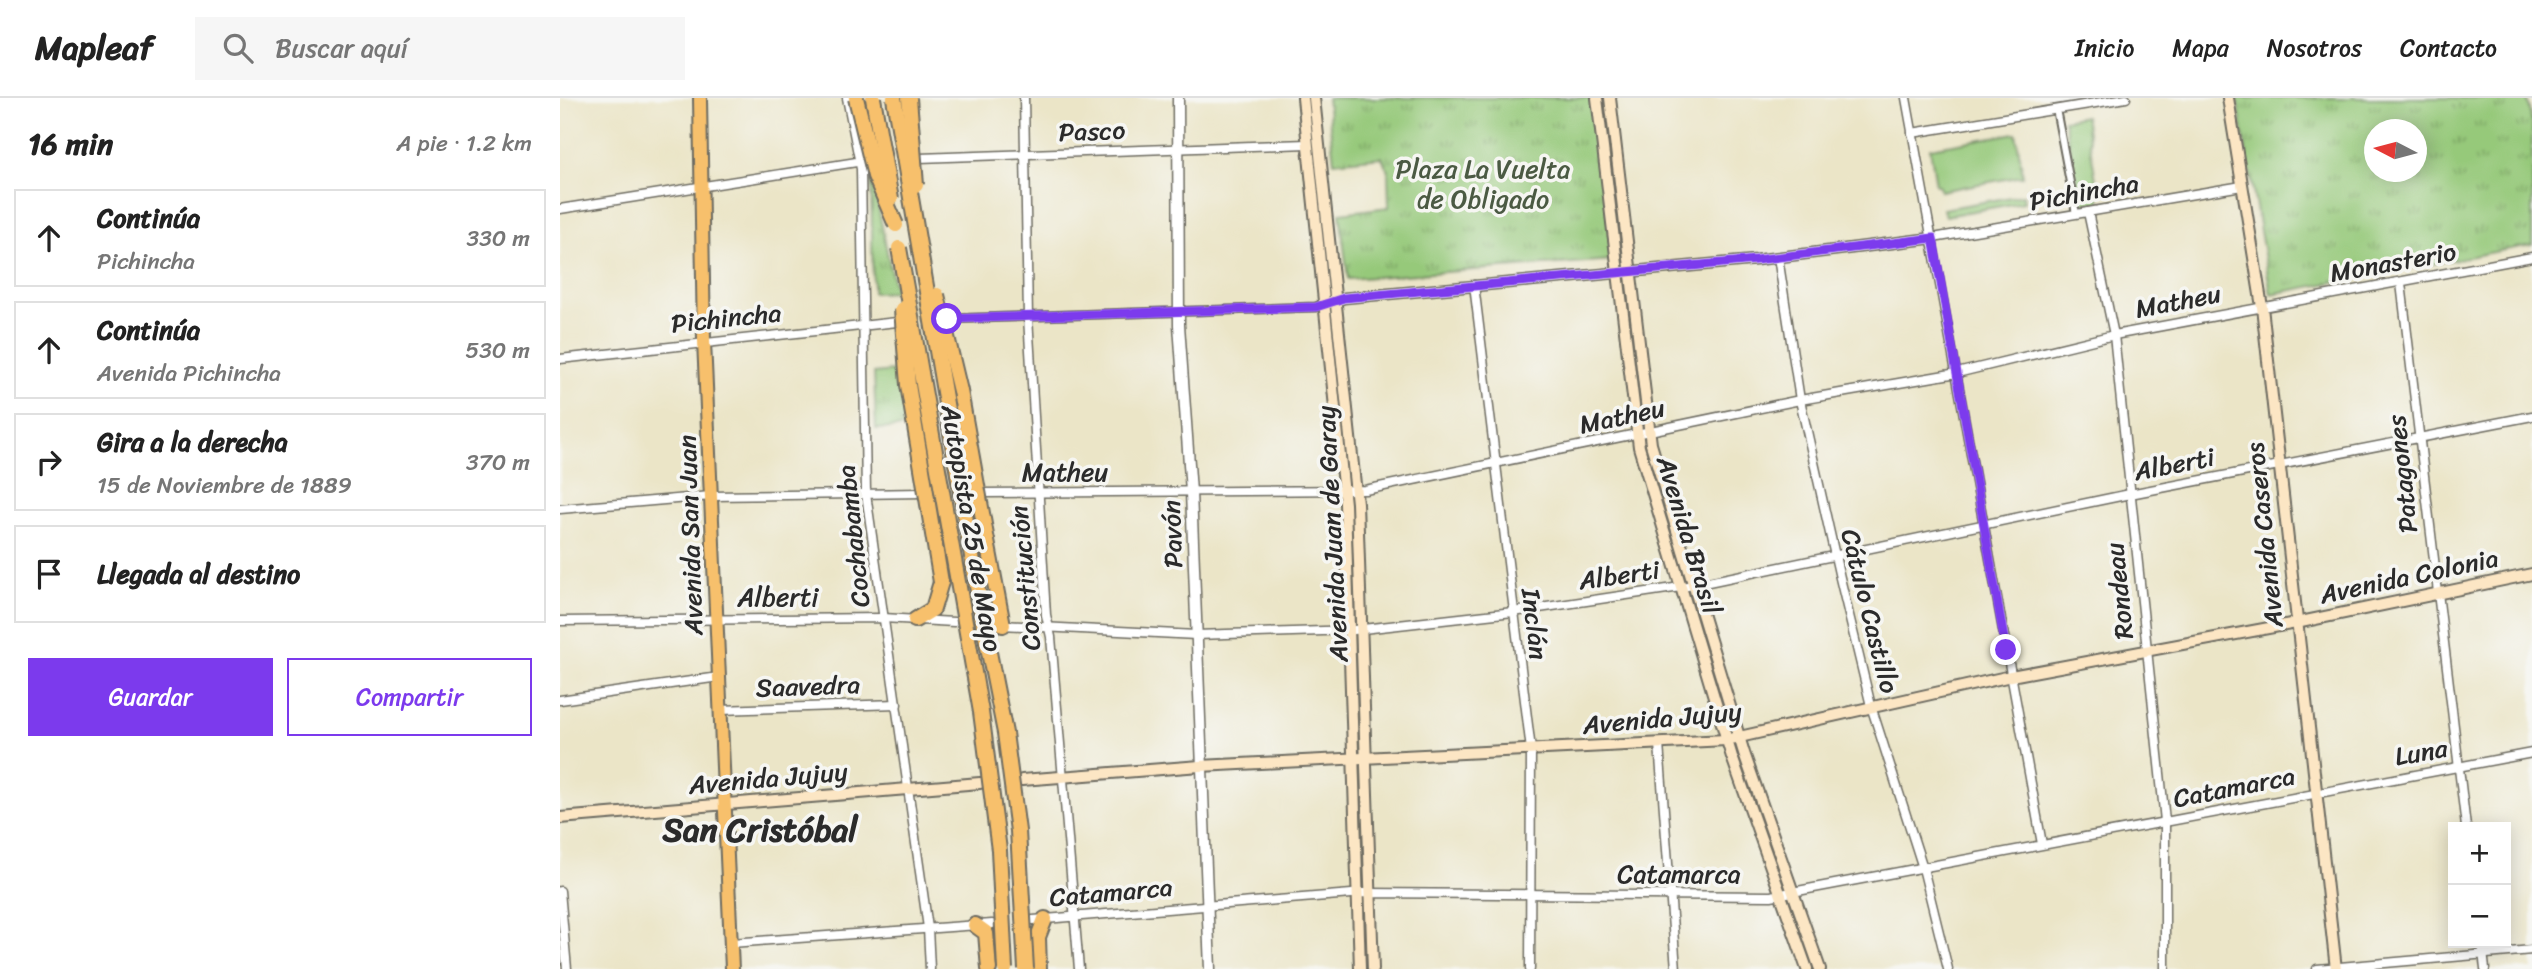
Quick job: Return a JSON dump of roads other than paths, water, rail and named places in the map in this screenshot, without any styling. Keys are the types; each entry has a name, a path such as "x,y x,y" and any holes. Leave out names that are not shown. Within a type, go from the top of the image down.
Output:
{"highway":[{"path":"856,98 875,176 896,225"},
{"name":"Autopista 25 de Mayo","path":"873,98 981,712 999,850 1005,969"},
{"name":"Autopista 25 de Mayo","path":"894,98 984,627 1005,733 1018,831 1026,969"},
{"path":"909,98 916,153 916,221"},
{"path":"919,244 932,280 960,391 988,541 1000,625"},
{"path":"899,248 905,358 941,582 933,609 915,620"},
{"path":"1039,919 1039,969"},
{"path":"975,925 986,933 989,962"}],"main road":[{"name":"Avenida San Juan","path":"700,98 704,341 732,969"},
{"name":"Avenida Juan de Garay","path":"1303,98 1343,492 1360,969"},
{"name":"Avenida Juan de Garay","path":"1314,98 1338,300 1356,491 1373,969"},
{"name":"Avenida Brasil","path":"1597,98 1636,434 1726,740 1807,969"},
{"name":"Avenida Brasil","path":"1610,98 1649,432 1740,738 1820,969"},
{"name":"Avenida Caseros","path":"2228,98 2262,307 2336,968"},
{"name":"Avenida Colonia","path":"2296,623 2532,574"},
{"name":"Avenida Jujuy","path":"1022,780 1200,766 1726,740 2011,676 2296,623"},
{"name":"Avenida Jujuy","path":"560,818 980,783"}],"street":[{"name":"Cochabamba","path":"846,98 863,161 866,494 928,928 929,969"},
{"name":"Constitución","path":"1024,98 1028,317 1039,493 1079,969"},
{"name":"Pavón","path":"1178,98 1180,310 1191,492 1210,969"},
{"path":"1906,98 2042,844"},
{"path":"1912,133 2126,98"},
{"path":"2056,109 2076,214"},
{"name":"Pasco","path":"919,158 1307,144"},
{"path":"560,209 863,161"},
{"name":"Pichincha","path":"1933,238 2242,186"},
{"name":"Rondeau","path":"2088,212 2114,335 2165,821 2165,969"},
{"path":"947,319 1306,308 1338,300 1474,285 1618,274 1933,238"},
{"name":"Cátulo Castillo","path":"1778,257 1800,400 1871,706 1923,868 1948,969"},
{"name":"Monasterio","path":"2262,307 2532,257"},
{"name":"Patagones","path":"2401,282 2436,595 2465,822"},
{"name":"Inclán","path":"1474,285 1531,750 1530,969"},
{"name":"Matheu","path":"984,493 1356,491 1495,465 1800,400 1957,373 2114,335 2262,307"},
{"name":"Pichincha","path":"560,359 704,341 897,322"},
{"name":"Alberti","path":"1000,625 1196,635 1361,630 1513,612 1681,588 2130,494 2532,416"},
{"path":"560,509 711,496 923,493"},
{"name":"Alberti","path":"560,621 883,618 954,622"},
{"name":"Saavedra","path":"560,700 719,677"},
{"name":"Saavedra","path":"720,710 897,704"},
{"path":"1659,744 1676,969"},
{"name":"Luna","path":"2317,792 2532,753"},
{"name":"Catamarca","path":"1039,919 1357,893 1781,894 2317,792"},
{"path":"560,891 567,969"},
{"path":"731,943 992,924"},
{"path":"2482,948 2485,969"},
{"path":"2316,969 2532,950"}],"tunnel":[{"path":"924,493 981,493"},
{"path":"962,623 998,625"}],"district":[{"name":"San Cristóbal","path":"760,830"}],"park label":[{"name":"Plaza La Vuelta de Obligado","path":"1483,184"}]}
